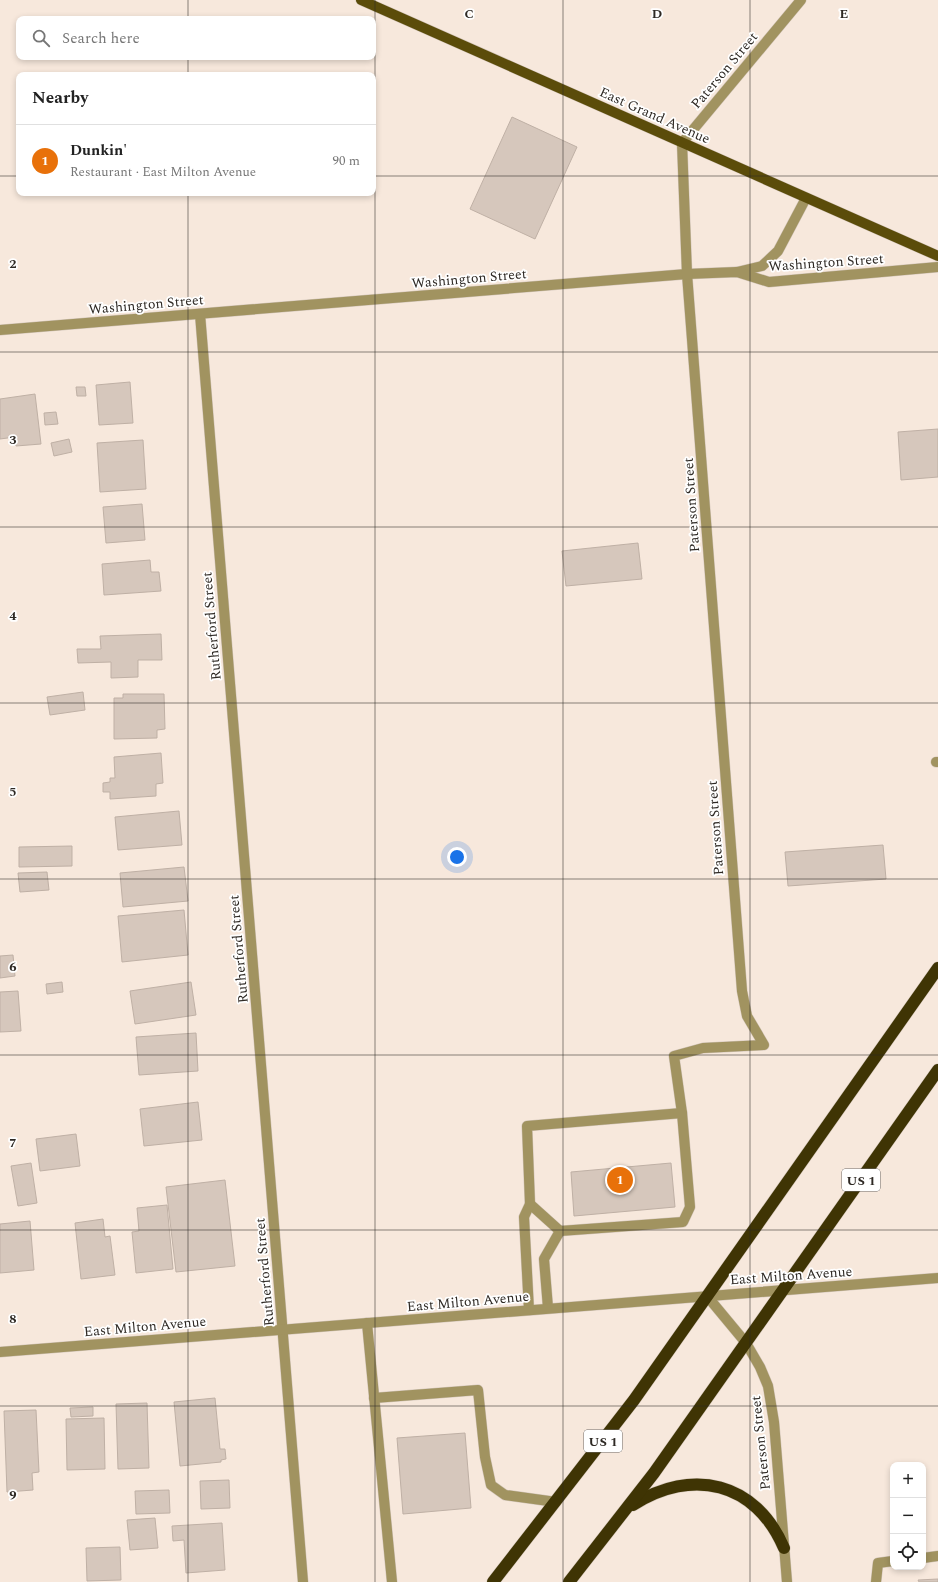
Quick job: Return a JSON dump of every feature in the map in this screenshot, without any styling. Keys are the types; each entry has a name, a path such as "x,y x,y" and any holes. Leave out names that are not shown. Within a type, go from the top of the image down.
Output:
{"highway":[{"name":"US 1","path":"493,1582 634,1400 938,968"},
{"name":"US 1","path":"569,1582 654,1473 938,1070"},
{"path":"625,1510 647,1497 671,1487 686,1484 718,1486 732,1492 757,1507 777,1531 784,1548"}],"main road":[{"name":"East Grand Avenue","path":"361,0 938,256"}],"street":[{"name":"Paterson Street","path":"682,1113 674,1056 703,1048 764,1045 747,1016 742,991 687,274 682,143 801,0"},
{"path":"738,272 762,266 778,251 806,198"},
{"name":"Washington Street","path":"0,330 687,274 738,272 769,282 938,267"},
{"name":"Rutherford Street","path":"200,314 303,1582"},
{"path":"529,1310 524,1217 530,1204 527,1126 682,1113 690,1207 683,1222 560,1231 530,1204"},
{"path":"548,1308 544,1259 560,1231"},
{"name":"East Milton Avenue","path":"0,1352 938,1278"},
{"name":"Paterson Street","path":"707,1296 746,1343 760,1367 768,1386 772,1405 787,1582"},
{"path":"367,1323 392,1582"},
{"path":"374,1398 478,1390 489,1480 491,1485 505,1495 556,1502"},
{"path":"926,1558 938,1556"},
{"path":"876,1582 878,1563 890,1561"}],"building":[{"path":"512,117 577,147 535,239 470,209"},
{"path":"130,382 133,423 99,425 96,385"},
{"path":"76,387 85,387 86,396 77,396"},
{"path":"35,394 41,444 16,446 15,437 0,439 0,399"},
{"path":"56,412 58,424 45,425 44,413"},
{"path":"938,429 938,477 901,480 898,432"},
{"path":"69,439 72,452 54,456 51,443"},
{"path":"143,440 146,489 100,492 97,443"},
{"path":"142,504 145,540 106,543 103,507"},
{"path":"638,543 642,579 566,586 562,551"},
{"path":"150,560 151,572 159,572 161,591 104,595 102,564"},
{"path":"161,634 162,660 138,660 138,677 111,678 111,662 78,663 77,649 101,649 100,636"},
{"path":"83,692 85,710 50,715 47,697"},
{"path":"123,694 164,694 165,729 157,730 157,738 114,739 114,698 123,698"},
{"path":"161,753 163,783 156,784 156,796 110,799 110,792 103,792 103,783 110,782 110,778 115,778 114,757"},
{"path":"179,811 182,845 118,850 115,817"},
{"path":"883,845 886,879 788,886 785,852"},
{"path":"72,846 72,866 19,867 19,847"},
{"path":"184,867 188,901 123,907 120,873"},
{"path":"47,872 49,890 20,892 18,873"},
{"path":"184,910 188,955 122,962 118,916"},
{"path":"13,955 15,976 0,978 0,956"},
{"path":"62,982 63,992 47,994 46,984"},
{"path":"191,982 196,1015 135,1024 130,991"},
{"path":"18,991 21,1031 0,1032 0,992"},
{"path":"196,1033 198,1071 139,1075 136,1037"},
{"path":"198,1102 202,1140 144,1146 140,1109"},
{"path":"76,1134 80,1166 40,1171 36,1139"},
{"path":"31,1163 37,1203 18,1206 11,1166"},
{"path":"671,1163 675,1207 574,1216 571,1172"},
{"path":"225,1180 235,1266 176,1272 166,1187"},
{"path":"167,1205 173,1269 136,1273 132,1232 139,1231 137,1208"},
{"path":"103,1219 105,1237 110,1236 115,1275 81,1279 75,1223"},
{"path":"30,1221 34,1270 0,1273 0,1224"},
{"path":"215,1398 220,1449 225,1449 226,1459 221,1460 221,1462 180,1466 174,1402"},
{"path":"147,1403 149,1468 118,1469 116,1404"},
{"path":"93,1407 93,1416 71,1417 70,1408"},
{"path":"36,1410 39,1472 32,1473 33,1490 7,1492 4,1411"},
{"path":"104,1418 105,1469 67,1470 66,1419"},
{"path":"465,1433 471,1508 403,1514 397,1438"},
{"path":"229,1480 230,1508 201,1509 200,1481"},
{"path":"169,1490 170,1513 136,1514 135,1491"},
{"path":"155,1518 158,1548 130,1550 127,1520"},
{"path":"222,1523 225,1570 186,1573 184,1540 173,1541 172,1526"},
{"path":"120,1547 121,1580 87,1581 86,1548"},
{"path":"938,1579 938,1582 919,1582 918,1580"}],"place":[{"name":"Dunkin'","path":"620,1180"}]}
